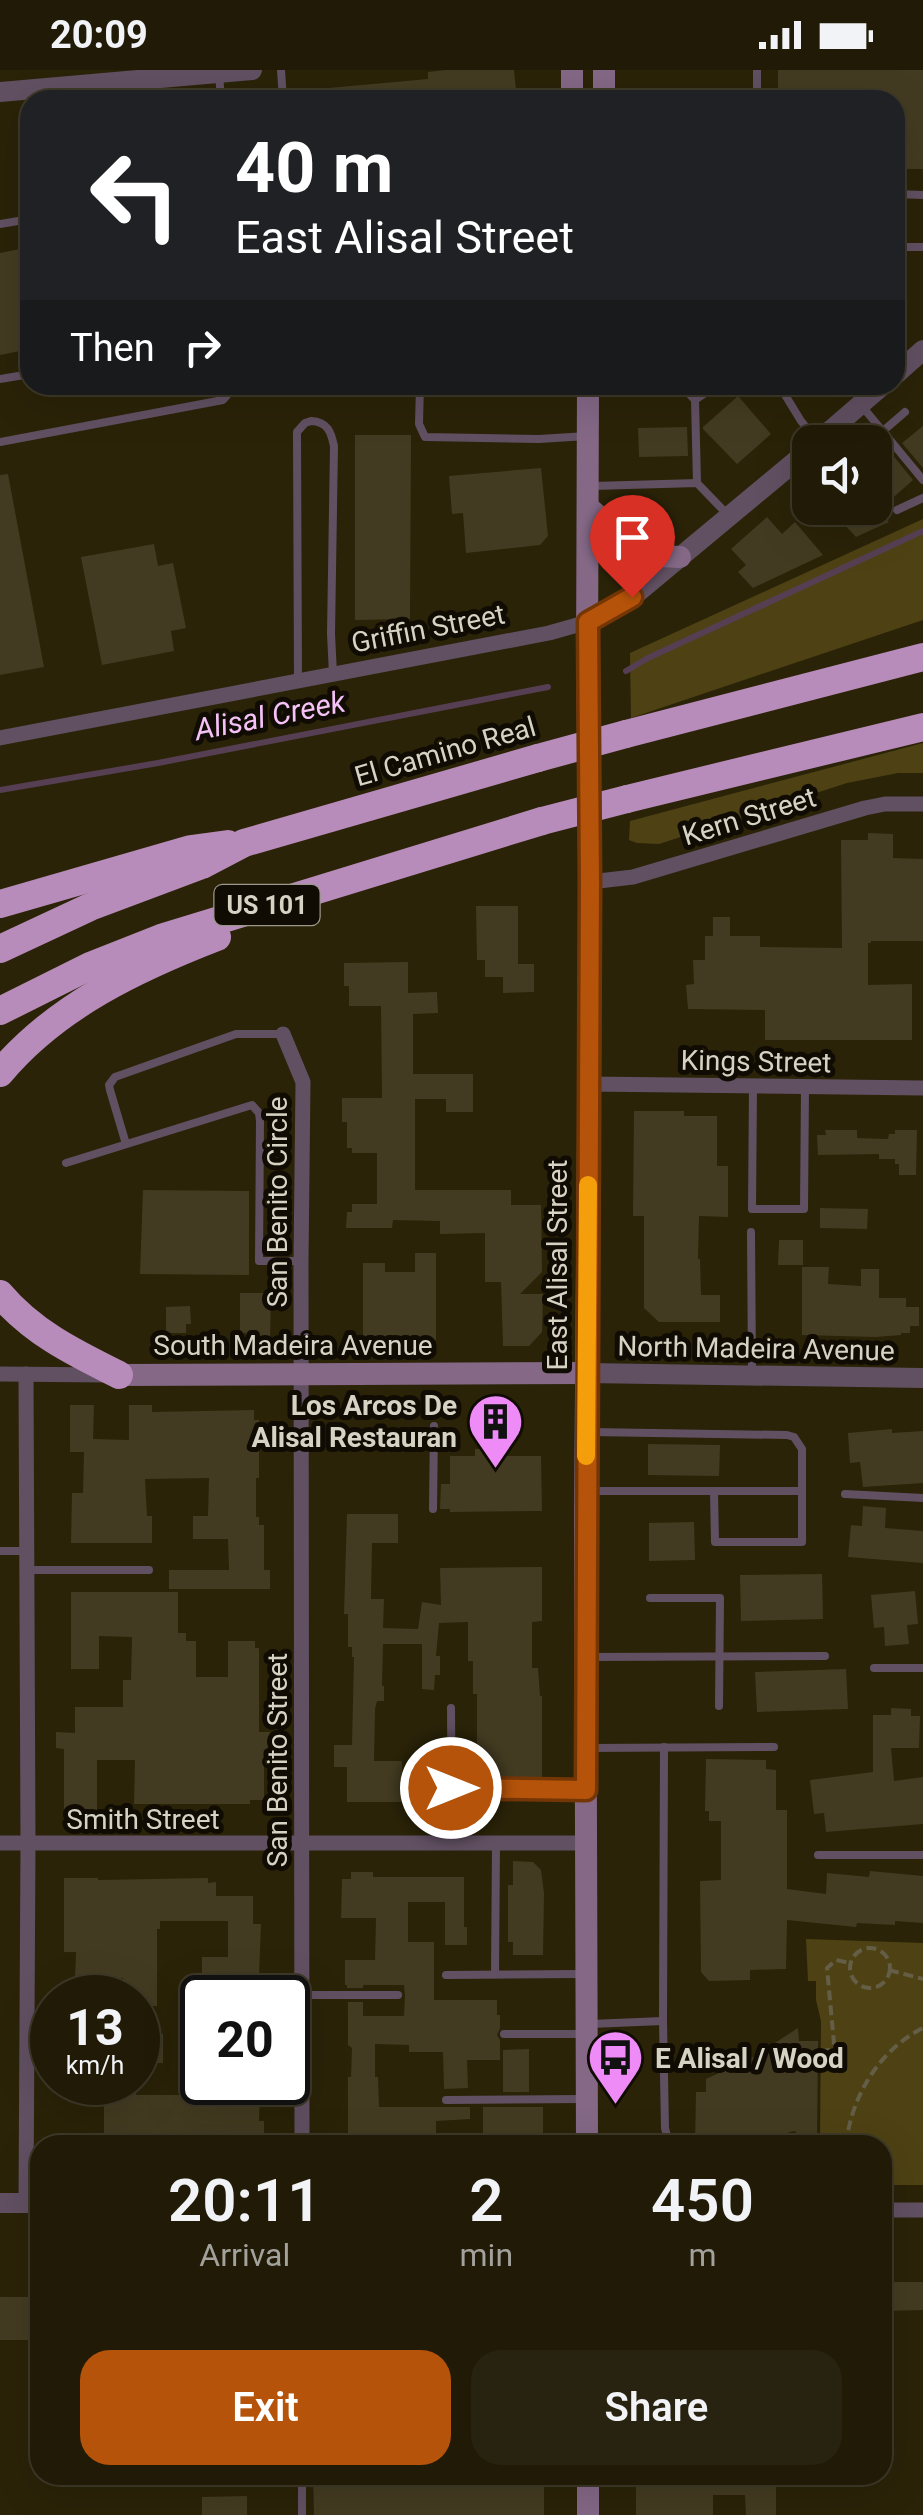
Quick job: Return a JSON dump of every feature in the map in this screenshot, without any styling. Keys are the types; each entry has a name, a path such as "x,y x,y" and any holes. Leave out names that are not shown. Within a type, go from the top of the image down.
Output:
{"highway":[{"name":"El Camino Real","path":"0,948 90,907 202,865 244,842 538,758 917,657"},
{"name":"US 101","path":"0,1010 90,966 161,938 270,904 542,822 923,726"},
{"path":"0,904 190,849 244,842"},
{"path":"0,1072 44,1030 93,995 217,937 270,904"},
{"path":"0,1294 35,1329 119,1376"}],"main road":[{"name":"East Alisal Street","path":"587,2135 588,395"},
{"path":"588,496 642,555 680,558"},
{"name":"South Madeira Avenue","path":"119,1376 587,1372"},
{"path":"588,2485 588,2515"}],"street":[{"path":"23,90 252,70"},
{"path":"837,425 871,395"},
{"name":"Griffin Street","path":"0,738 549,633 588,622 622,604 792,464"},
{"name":"Kern Street","path":"590,882 633,877 855,810 885,804 923,804"},
{"name":"San Benito Circle","path":"283,1034 303,1082 302,1375"},
{"name":"Kings Street","path":"588,1084 923,1088"},
{"name":"North Madeira Avenue","path":"587,1372 923,1378"},
{"name":"South Madeira Avenue","path":"0,1374 119,1376"},
{"path":"26,1374 32,2135"},
{"name":"San Benito Street","path":"301,1975 302,1375"},
{"name":"Smith Street","path":"0,1843 586,1843"},
{"name":"San Benito Street","path":"302,2105 302,2135"},
{"path":"0,2203 30,2203"},
{"path":"892,2210 923,2210"}],"lane":[{"path":"219,73 220,90"},
{"path":"0,442 223,400 227,395"},
{"path":"420,395 419,424 425,437 588,436"},
{"path":"690,395 695,400 697,483 729,517"},
{"path":"695,400 703,395"},
{"path":"785,395 805,425"},
{"path":"861,404 878,425"},
{"path":"891,425 905,412"},
{"path":"298,681 297,432 312,421 327,426 334,446 334,674"},
{"path":"892,443 923,480"},
{"path":"588,496 697,483"},
{"path":"898,510 923,498"},
{"path":"126,1144 109,1085 115,1077 236,1034 283,1034"},
{"path":"754,1086 752,1209 804,1209 805,1086"},
{"path":"66,1163 252,1106 260,1120 260,1262 301,1262"},
{"path":"751,1232 752,1375"},
{"path":"433,1508 434,1426"},
{"path":"586,1432 794,1437 802,1449 802,1542 715,1542 714,1491"},
{"path":"586,1491 802,1491"},
{"path":"846,1494 923,1498"},
{"path":"0,1550 26,1551"},
{"path":"27,1570 149,1570"},
{"path":"650,1598 720,1598 719,1706"},
{"path":"585,1656 824,1656"},
{"path":"874,1668 923,1668"},
{"path":"451,1708 452,1843"},
{"path":"586,1748 774,1747"},
{"path":"664,1748 662,2021 667,2135"},
{"path":"451,1788 586,1790"},
{"path":"496,1843 496,1974"},
{"path":"818,1856 923,1855"},
{"path":"446,1974 586,1974"},
{"path":"310,1995 398,1995"},
{"path":"504,2034 662,2021"},
{"path":"446,2100 587,2098"},
{"path":"302,2485 302,2515"}],"path":[{"path":"874,1948 885,1955 889,1970 882,1984 863,1987 853,1979 851,1963 860,1950 874,1948"},
{"path":"821,2050 830,2050 834,2043 827,1968 836,1960 851,1963"},
{"path":"889,1970 923,1979"},
{"path":"848,2135 854,2106 872,2072 900,2042 923,2028"}],"shaded area":[{"path":"923,519 923,620 631,718 630,653"},
{"path":"923,743 923,773 898,773 847,783 659,844 629,840 630,821"},
{"path":"806,1939 923,1943 923,2185 892,2185 892,2135 820,2135 821,2021 816,1981 808,1981"}],"building":[{"path":"514,70 516,90 329,90 428,79 428,72"},
{"path":"778,70 923,70 923,169 905,169 905,90 778,90"},
{"path":"20,249 20,351 0,355 0,253"},
{"path":"738,396 771,434 737,464 703,427"},
{"path":"923,426 923,468 902,443"},
{"path":"687,427 688,456 639,457 638,428"},
{"path":"355,435 411,435 410,619 355,620"},
{"path":"892,454 913,480 892,499"},
{"path":"541,468 548,536 540,545 466,553 463,513 452,514 449,476"},
{"path":"8,474 44,667 0,675 0,475"},
{"path":"767,517 782,534 798,525 823,555 753,588 738,572 746,565 731,549"},
{"path":"845,525 882,525 856,537"},
{"path":"154,544 158,566 173,563 186,628 171,631 174,651 102,665 81,557"},
{"path":"868,833 893,834 893,858 923,859 923,941 868,943 868,985 912,984 912,1040 765,1040 765,1010 688,1009 686,985 694,984 693,960 705,960 705,936 713,936 713,917 730,917 730,936 760,936 760,947 842,948 841,840 868,840"},
{"path":"476,906 518,906 518,964 534,964 534,992 503,993 503,977 485,977 485,960 477,960"},
{"path":"408,962 408,993 437,992 438,1013 413,1014 413,1074 473,1074 473,1112 446,1112 446,1099 415,1099 415,1190 511,1190 511,1205 541,1205 542,1272 520,1294 543,1294 542,1332 529,1346 503,1346 501,1282 485,1282 485,1233 440,1234 440,1221 393,1220 392,1228 346,1228 352,1204 377,1204 377,1153 352,1153 352,1148 347,1148 342,1098 382,1098 381,1006 349,1006 344,963"},
{"path":"634,1111 684,1111 684,1116 717,1116 717,1166 728,1166 728,1217 699,1216 698,1259 701,1295 720,1295 720,1322 659,1322 644,1308 644,1216 633,1216"},
{"path":"825,1130 857,1130 857,1138 888,1139 895,1130 917,1130 916,1175 899,1175 895,1159 879,1159 879,1154 818,1155 817,1135 826,1135"},
{"path":"143,1190 249,1191 249,1275 140,1274"},
{"path":"820,1208 868,1209 867,1229 820,1228"},
{"path":"779,1240 803,1240 803,1265 778,1265"},
{"path":"415,1253 436,1253 436,1340 363,1340 363,1263 385,1263 385,1272 415,1272"},
{"path":"802,1267 829,1267 828,1284 861,1286 861,1269 879,1269 879,1298 906,1298 906,1307 919,1307 919,1326 910,1326 910,1333 876,1337 802,1335"},
{"path":"240,1293 271,1293 270,1340 246,1340 246,1333 240,1333"},
{"path":"190,1306 191,1324 186,1324 186,1333 166,1333 166,1307"},
{"path":"70,1405 94,1405 93,1439 129,1440 129,1405 152,1405 152,1412 254,1410 254,1420 259,1420 256,1517 259,1525 264,1525 264,1570 270,1570 270,1589 169,1589 169,1570 229,1570 228,1539 193,1539 193,1516 208,1516 209,1478 145,1479 152,1543 71,1543 72,1493 83,1493 84,1452 70,1452"},
{"path":"892,1429 892,1433 923,1431 923,1483 863,1487 860,1462 850,1463 848,1433"},
{"path":"648,1444 720,1445 719,1476 648,1475"},
{"name":"Los Arcos De Alisal Restauran","path":"475,1449 491,1449 492,1456 541,1456 542,1511 440,1509 441,1484 450,1484 450,1456 475,1456"},
{"path":"863,1506 886,1508 885,1528 923,1531 923,1563 848,1557 851,1525 862,1526"},
{"path":"347,1514 398,1514 398,1543 372,1543 371,1599 384,1599 383,1628 418,1629 422,1602 441,1605 440,1568 542,1567 542,1621 532,1622 532,1668 538,1668 542,1696 542,1778 477,1778 477,1694 473,1694 473,1661 468,1661 468,1622 439,1623 436,1656 440,1656 440,1675 435,1675 434,1690 422,1689 422,1644 383,1644 384,1701 377,1701 375,1709 374,1761 402,1761 403,1802 347,1802 347,1767 334,1767 334,1745 352,1745 354,1657 352,1647 348,1647 348,1614 344,1614"},
{"path":"694,1522 695,1560 649,1561 649,1523"},
{"path":"822,1574 823,1619 741,1621 740,1575"},
{"path":"915,1591 918,1624 907,1625 909,1644 885,1646 884,1627 874,1628 871,1595"},
{"path":"71,1592 178,1592 178,1633 186,1633 186,1641 196,1641 196,1677 228,1677 228,1641 255,1641 255,1648 259,1648 259,1732 270,1732 270,1759 264,1759 264,1800 250,1800 250,1804 134,1804 135,1760 97,1760 97,1812 64,1812 64,1749 56,1748 56,1732 75,1733 75,1707 123,1707 123,1680 131,1680 132,1637 99,1636 99,1669 71,1669"},
{"path":"846,1669 848,1709 757,1712 755,1672"},
{"path":"891,1708 911,1709 911,1716 920,1716 919,1748 891,1748 894,1781 923,1777 923,1824 826,1832 824,1813 814,1814 810,1780 873,1772 873,1715 891,1715"},
{"path":"706,1759 766,1760 766,1769 776,1770 776,1810 787,1810 787,1889 826,1894 827,1873 869,1877 870,1871 923,1876 923,1923 857,1923 856,1927 787,1920 786,1969 750,1970 750,1980 709,1981 701,1972 700,1881 721,1880 721,1821 709,1821 709,1811 705,1811"},
{"path":"513,1861 533,1862 541,1870 543,1955 513,1955 513,1942 508,1942 508,1885 513,1885"},
{"path":"351,1872 373,1872 373,1877 464,1877 467,1945 445,1945 445,1902 408,1902 408,1942 434,1942 434,2000 497,2000 500,2060 467,2060 468,2088 444,2089 443,2052 409,2052 409,2045 375,2044 379,2107 470,2107 470,2119 436,2121 436,2135 348,2135 352,2048 348,2045 348,2002 363,2002 363,2016 404,2016 405,1996 404,1985 345,1985 345,1960 375,1960 376,1918 341,1918 342,1879 351,1879"},
{"path":"64,1878 208,1878 208,1883 216,1882 216,1896 253,1896 253,1924 261,1924 259,1975 202,1975 202,1957 228,1957 228,1921 160,1921 157,1975 75,1975 76,1952 64,1952"},
{"path":"798,2028 799,2041 818,2041 817,2135 794,2131 787,2135 695,2135 696,2092 706,2092 706,2079 753,2057"},
{"path":"160,2034 163,2034 160,2063"},
{"path":"529,2049 529,2092 503,2092 503,2050"},
{"path":"160,2095 180,2095 180,2105 260,2105 264,2135 104,2135 104,2105 160,2105"},
{"path":"483,2107 543,2107 543,2135 483,2135"},
{"path":"892,2282 923,2282 923,2310 892,2311"},
{"path":"0,2297 30,2297 30,2340 0,2340"},
{"path":"313,2485 544,2485 544,2515 314,2515"},
{"path":"636,2485 776,2485 776,2515 746,2515 745,2495 713,2495 713,2515 636,2515"},
{"path":"247,2496 247,2515 202,2515 202,2497"}],"waterway":[{"name":"Alisal Creek","path":"626,671 923,531"},
{"name":"Alisal Creek","path":"0,790 548,687"}],"slow traffic":[{"path":"586,1456 588,1185"}],"place":[{"name":"Los Arcos De Alisal Restauran","path":"496,1470"},
{"name":"E Alisal / Wood","path":"616,2107"}],"route":[{"path":"451,1788 586,1790 588,622 632,597"}]}
